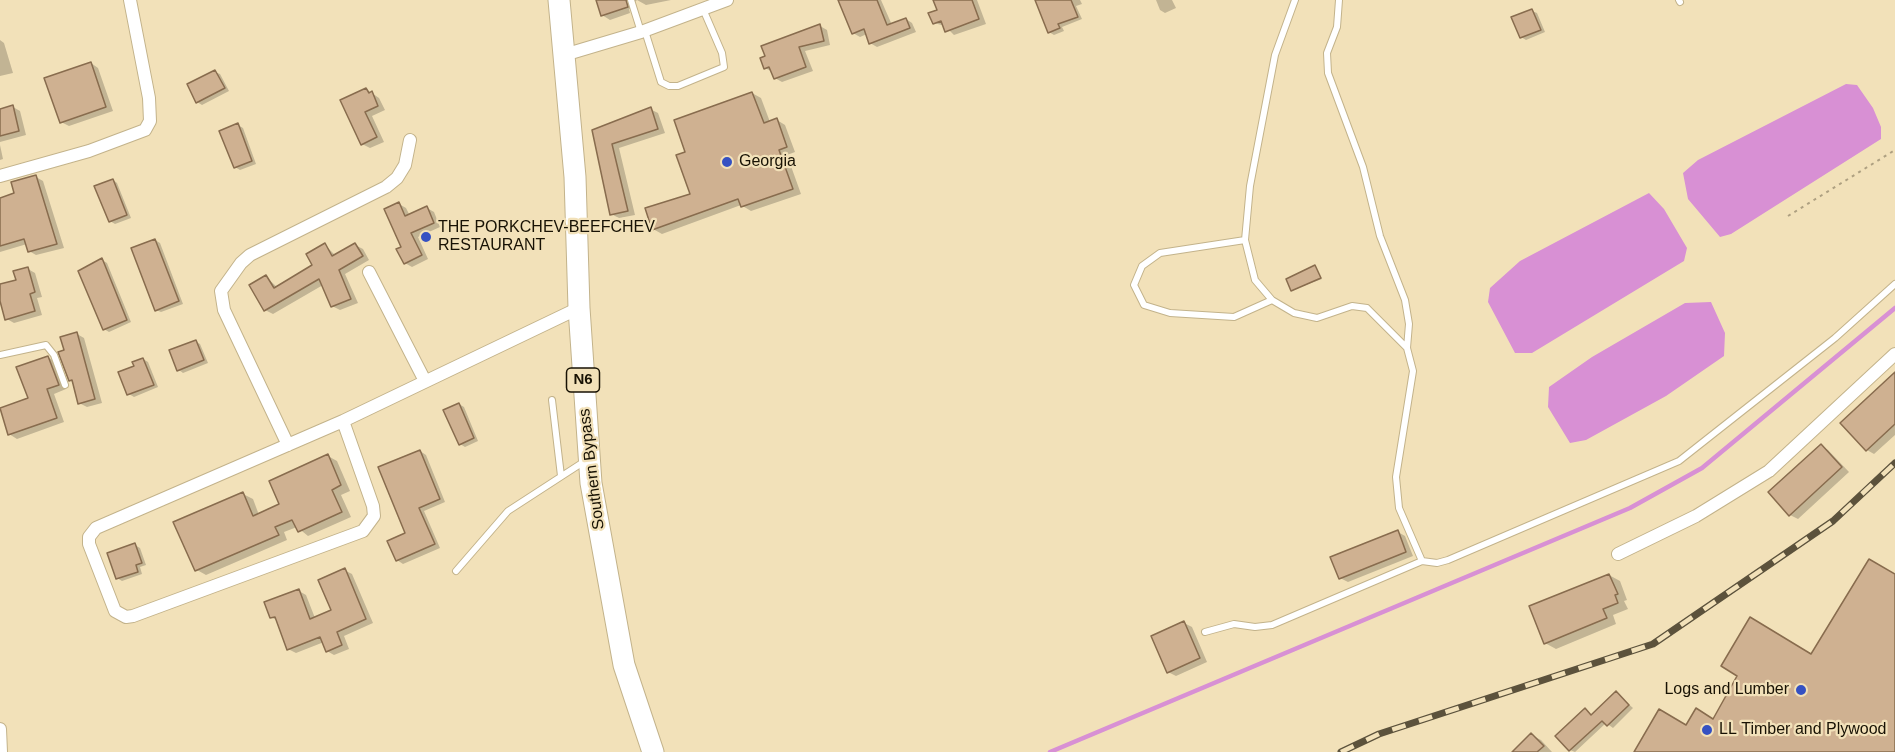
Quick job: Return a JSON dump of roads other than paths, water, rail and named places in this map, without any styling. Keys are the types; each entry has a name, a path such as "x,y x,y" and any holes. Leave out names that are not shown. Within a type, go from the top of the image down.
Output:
{"highway":[{"name":"Southern Bypass","path":"559,0 575,177 579,308 588,459 624,665 653,752"}],"street":[{"path":"0,176 89,151 145,130 150,121 149,98 130,0"},
{"path":"564,55 643,32 727,0"},
{"path":"288,445 224,310 221,291 241,262 250,255 391,182 405,165 410,140"},
{"path":"369,272 425,381"},
{"path":"343,421 373,506 374,516 363,531 133,616 126,617 115,610 89,544 92,531 343,421 579,308"},
{"path":"1618,554 1696,516 1769,471 1895,354"},
{"path":"0,729 1,752"}],"lane":[{"path":"631,0 661,82 669,86 678,86 724,67 704,9"},
{"path":"1295,0 1275,55 1250,186 1245,240 1255,280 1272,300 1294,313 1317,318 1352,306 1367,308 1407,348"},
{"path":"1339,0 1337,27 1327,53 1328,73 1363,167 1380,236 1405,300 1408,324 1407,348 1413,371 1396,477 1399,508 1422,561"},
{"path":"1245,240 1160,253 1142,266 1134,285 1144,305 1170,313 1234,317 1272,300"},
{"path":"1205,632 1234,624 1255,627 1272,625 1422,561 1437,563 1448,560 1679,462 1835,338 1895,284"},
{"path":"0,355 46,345 54,355 64,386"},
{"path":"552,400 561,476"},
{"path":"456,571 497,520 588,459"}],"waterway":[{"path":"1050,752 1630,508 1702,468 1895,308"}],"railway":[{"path":"1341,752 1379,734 1653,644 1833,521 1895,463"}],"place":[{"name":"Georgia","path":"727,162"},
{"name":"THE PORKCHEV-BEEFCHEV RESTAURANT","path":"426,237"},
{"name":"Logs and Lumber","path":"1801,690"},
{"name":"LL Timber and Plywood","path":"1707,730"}]}
